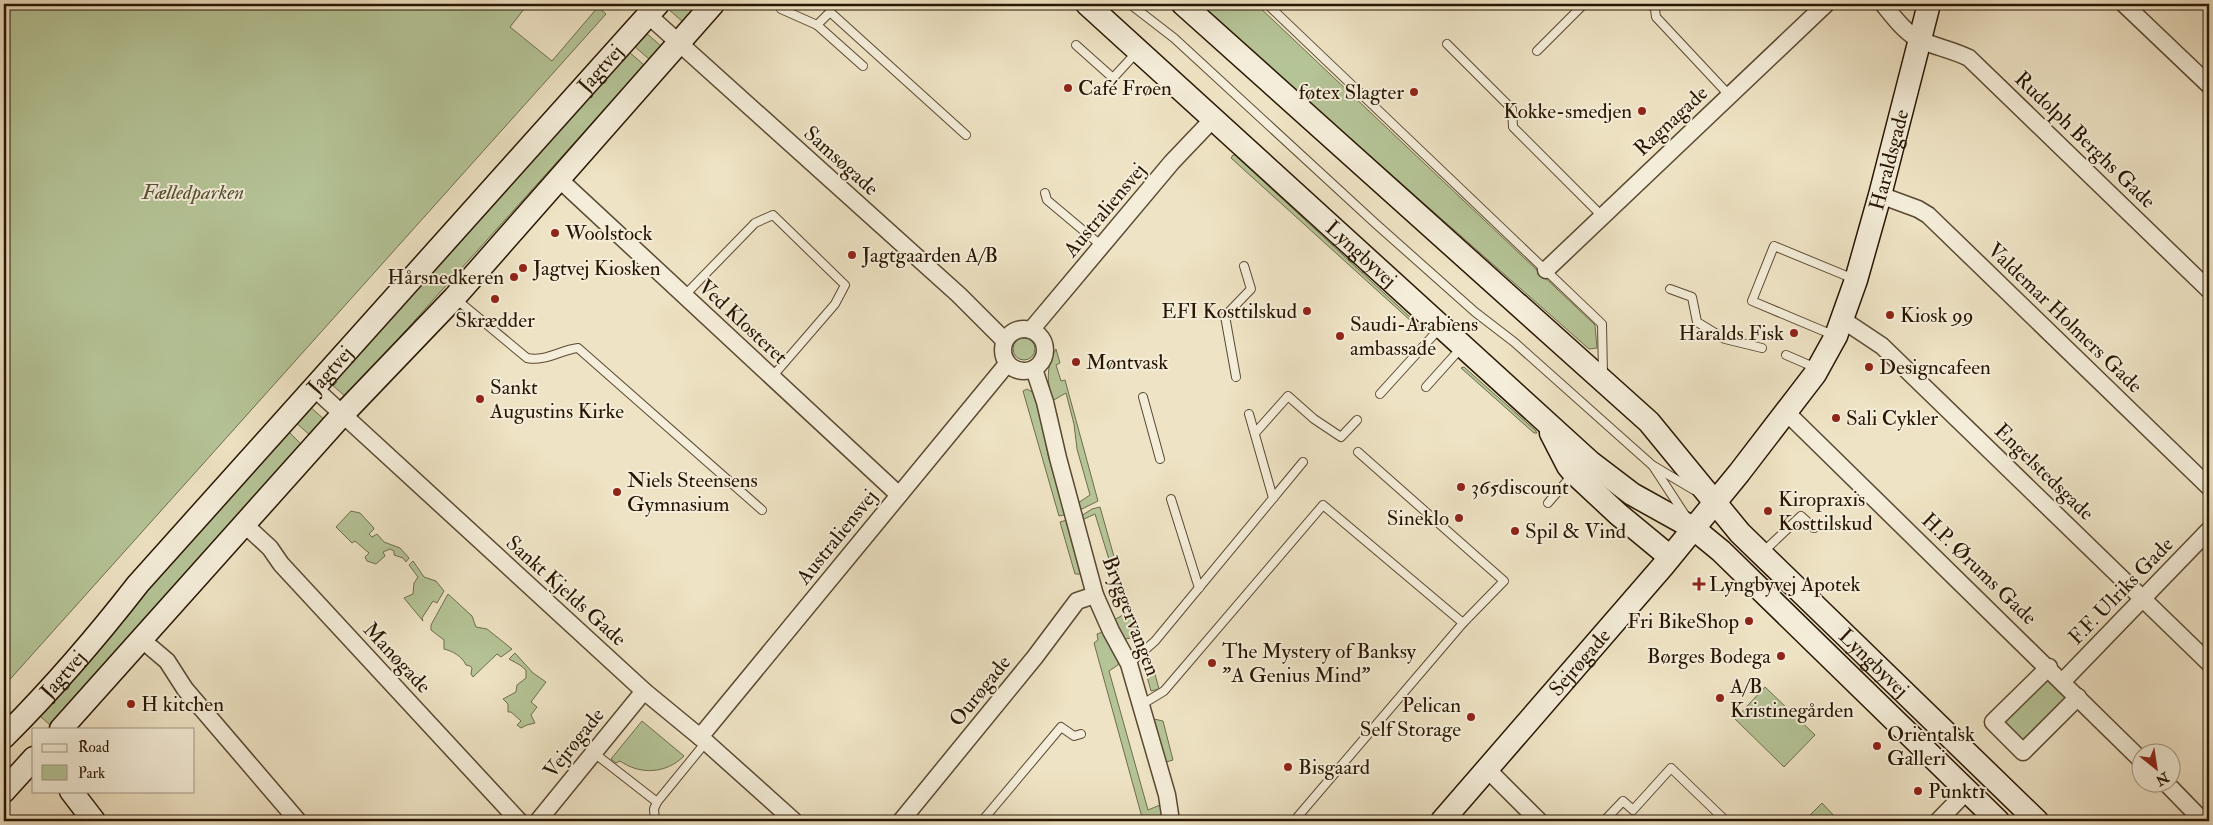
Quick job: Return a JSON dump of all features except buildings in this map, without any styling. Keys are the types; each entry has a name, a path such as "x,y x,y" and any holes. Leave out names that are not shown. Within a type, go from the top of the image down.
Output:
{"street":[{"name":"Jagtvej","path":"61,728 342,415 454,298 713,4"},
{"name":"Lyngbyvej","path":"1088,4 1138,51 1206,127 1441,327 1615,482 1632,494 1694,528 1721,551 1998,821"},
{"name":"Lyngbyvej","path":"1183,4 1649,422 1740,533 2037,821"},
{"name":"Ragnagade","path":"1546,270 1826,4"},
{"path":"1883,4 1902,26 1919,40"},
{"name":"Haraldsgade","path":"1715,502 1818,369 1839,328 1856,280 1880,195 1929,4"},
{"path":"2125,4 2209,85"},
{"name":"Jagtvej","path":"5,733 41,700 106,625 138,584 653,9"},
{"name":"Samsøgade","path":"653,9 679,44 959,295 1004,340"},
{"name":"Rudolph Berghs Gade","path":"1919,40 1955,51 1969,58 2209,290"},
{"name":"Australiensvej","path":"1031,330 1103,247 1172,162 1206,127"},
{"name":"Ved Klosteret","path":"559,179 899,495"},
{"name":"Valdemar Holmers Gade","path":"1880,195 1918,209 1928,215 2209,487"},
{"name":"Engelstedsgade","path":"1839,328 1882,346 2209,663"},
{"path":"1016,330 1031,330 1044,342 1043,359 1034,369 1024,372 1016,371 1007,364 1002,354 1004,340 1016,330"},
{"name":"Australiensvej","path":"703,740 899,495 1007,364"},
{"name":"Bryggervangen","path":"1034,369 1045,402 1095,595 1129,664 1167,795 1171,821"},
{"name":"Sankt Kjelds Gade","path":"314,388 644,691 703,740 794,821"},
{"name":"H.P. Ørums Gade","path":"1786,412 2130,748"},
{"path":"1546,422 1568,466 1574,473 1618,514 1670,557"},
{"name":"Sejrøgade","path":"1442,821 1488,770 1715,502"},
{"name":"Manøgade","path":"244,524 270,548 281,564 519,821"},
{"name":"F.F. Ulriks Gade","path":"2063,681 2209,530"},
{"name":"Ourøgade","path":"901,821 1035,657 1077,601 1095,595"},
{"path":"142,639 167,661 185,690 298,821"},
{"path":"2049,667 1993,722 2022,752 2078,696"},
{"name":"Vejrøgade","path":"538,821 644,691"},
{"path":"5,733 32,755"},
{"path":"4,791 32,759"},
{"path":"1488,770 1539,821"},
{"path":"1938,821 1967,791"},
{"path":"72,792 94,821"},
{"path":"2175,792 2204,821"}],"lane":[{"name":"Lyngbyvej","path":"1130,4 1174,38 1376,224 1475,312 1514,342 1652,465 1715,502"},
{"path":"1267,4 1602,324 1604,380"},
{"path":"1537,51 1584,4"},
{"path":"1650,4 1655,9 1656,17 1730,95"},
{"path":"782,8 817,25 863,66"},
{"path":"817,25 830,12 966,135"},
{"path":"1447,44 1512,109 1513,127 1602,216"},
{"path":"1076,45 1113,78 1138,51"},
{"path":"1045,193 1047,200 1103,247"},
{"path":"684,296 755,223 773,215 845,285 835,304 772,377"},
{"path":"1839,328 1752,301 1774,246 1856,280"},
{"path":"1236,377 1225,316 1251,289 1244,266"},
{"path":"1670,288 1692,296 1697,322 1725,339 1762,348"},
{"path":"454,298 527,358 538,360 566,349 578,348 762,510"},
{"path":"1380,394 1441,327"},
{"path":"1426,387 1463,347"},
{"path":"1786,355 1818,369"},
{"path":"1256,432 1288,396 1314,419 1341,437 1357,420"},
{"path":"1143,397 1160,459"},
{"path":"1249,414 1256,432 1273,498"},
{"path":"1294,821 1463,624 1504,581 1358,452"},
{"path":"1129,664 1155,641 1303,462"},
{"name":"Lyngbyvej","path":"1652,465 1694,528"},
{"path":"1548,503 1574,473"},
{"path":"1172,499 1199,588"},
{"path":"1141,705 1164,691 1323,505 1463,624"},
{"path":"1762,554 1801,516 1814,528"},
{"path":"982,821 1061,727 1074,736 1081,734"},
{"path":"655,821 654,809 657,802 703,740"},
{"path":"594,753 657,802"},
{"path":"1604,821 1623,801 1633,810 1671,768 1726,821"}],"green space":[{"name":"Fælledparken","path":"4,4 528,4 510,27 552,61 598,7 606,14 4,686"},
{"path":"671,4 699,4 683,22 667,8"},
{"path":"1198,4 1256,4 1595,325 1597,348 1589,349"},
{"path":"645,32 661,46 649,59 634,46"},
{"path":"628,51 644,65 346,397 330,383"},
{"path":"1233,155 1425,331 1422,331 1231,158"},
{"path":"1024,338 1034,345 1035,349 1028,359 1024,360 1014,353 1013,349 1020,339"},
{"path":"1056,349 1060,363 1056,365 1061,381 1065,380 1098,501 1082,509 1078,503 1090,495 1077,449 1074,424 1066,393 1052,401 1049,387 1048,374 1050,362"},
{"path":"1464,367 1537,433 1534,433 1461,368"},
{"path":"1027,389 1034,393 1048,455 1061,500 1068,514 1059,516 1023,391"},
{"path":"309,406 325,420 311,436 295,422"},
{"path":"288,431 303,446 51,726 39,715 144,591"},
{"path":"1100,507 1128,606 1124,608 1095,514 1082,520 1081,516 1092,509"},
{"path":"351,511 360,513 373,527 374,529 369,534 372,537 377,534 384,542 400,548 409,558 406,562 403,558 394,555 394,551 390,549 383,552 385,556 376,564 367,561 365,557 369,553 355,541 352,543 336,527"},
{"path":"1070,519 1081,574 1075,574 1060,522"},
{"path":"413,561 424,577 436,581 444,591 437,603 433,601 422,618 423,621 404,598 413,594 414,583 418,577 409,565"},
{"path":"448,594 472,616 476,627 487,629 512,649 501,657 497,654 473,677 471,674 472,668 466,665 457,654 444,649 444,640 431,630 431,625"},
{"path":"1130,611 1134,626 1131,638 1125,639 1114,620"},
{"path":"1103,632 1119,659 1118,665 1109,671 1148,810 1160,805 1163,821 1143,821 1094,643 1098,640 1097,634"},
{"path":"515,653 533,673 546,682 531,702 537,707 531,715 535,723 521,728 517,725 521,721 511,712 508,712 508,704 503,699 516,692 517,685 526,678 526,670 509,659"},
{"path":"1151,659 1159,689 1151,691 1143,662"},
{"path":"2046,673 2071,699 2023,746 1998,721"},
{"path":"1765,687 1815,735 1784,767 1735,719"},
{"path":"1154,719 1163,721 1173,760 1166,762"},
{"path":"642,721 684,756 669,766 653,770 636,769 620,761 616,763 611,759"},
{"path":"1822,803 1839,821 1814,821 1809,816"},
{"path":"1845,815 1851,821 1839,821"}],"place":[{"name":"Café Frøen","path":"1068,88"},
{"name":"føtex Slagter","path":"1414,92"},
{"name":"Kokke-smedjen","path":"1642,111"},
{"name":"Woolstock","path":"555,233"},
{"name":"Jagtgaarden A/B","path":"852,255"},
{"name":"Jagtvej Kiosken","path":"523,268"},
{"name":"Hårsnedkeren","path":"514,277"},
{"name":"Skrædder","path":"495,299"},
{"name":"EFI Kosttilskud","path":"1307,311"},
{"name":"Kiosk 99","path":"1890,315"},
{"name":"Haralds Fisk","path":"1794,333"},
{"name":"Saudi-Arabiens ambassade","path":"1340,336"},
{"name":"Møntvask","path":"1076,362"},
{"name":"Designcafeen","path":"1869,367"},
{"name":"Sankt Augustins Kirke","path":"480,399"},
{"name":"Sali Cykler","path":"1836,418"},
{"name":"365discount","path":"1461,487"},
{"name":"Niels Steensens Gymnasium","path":"617,492"},
{"name":"Kiropraxis Kosttilskud","path":"1768,511"},
{"name":"Sineklo","path":"1459,518"},
{"name":"Spil & Vind","path":"1515,531"},
{"name":"Lyngbyvej Apotek","path":"1699,584"},
{"name":"Fri BikeShop","path":"1749,621"},
{"name":"Børges Bodega","path":"1781,656"},
{"name":"The Mystery of Banksy \"A Genius Mind\"","path":"1212,663"},
{"name":"A/B Kristinegården","path":"1720,698"},
{"name":"H kitchen","path":"131,704"},
{"name":"Pelican Self Storage","path":"1471,717"},
{"name":"Orientalsk Galleri","path":"1877,746"},
{"name":"Bisgaard","path":"1288,767"},
{"name":"Punkt1","path":"1918,791"}]}
